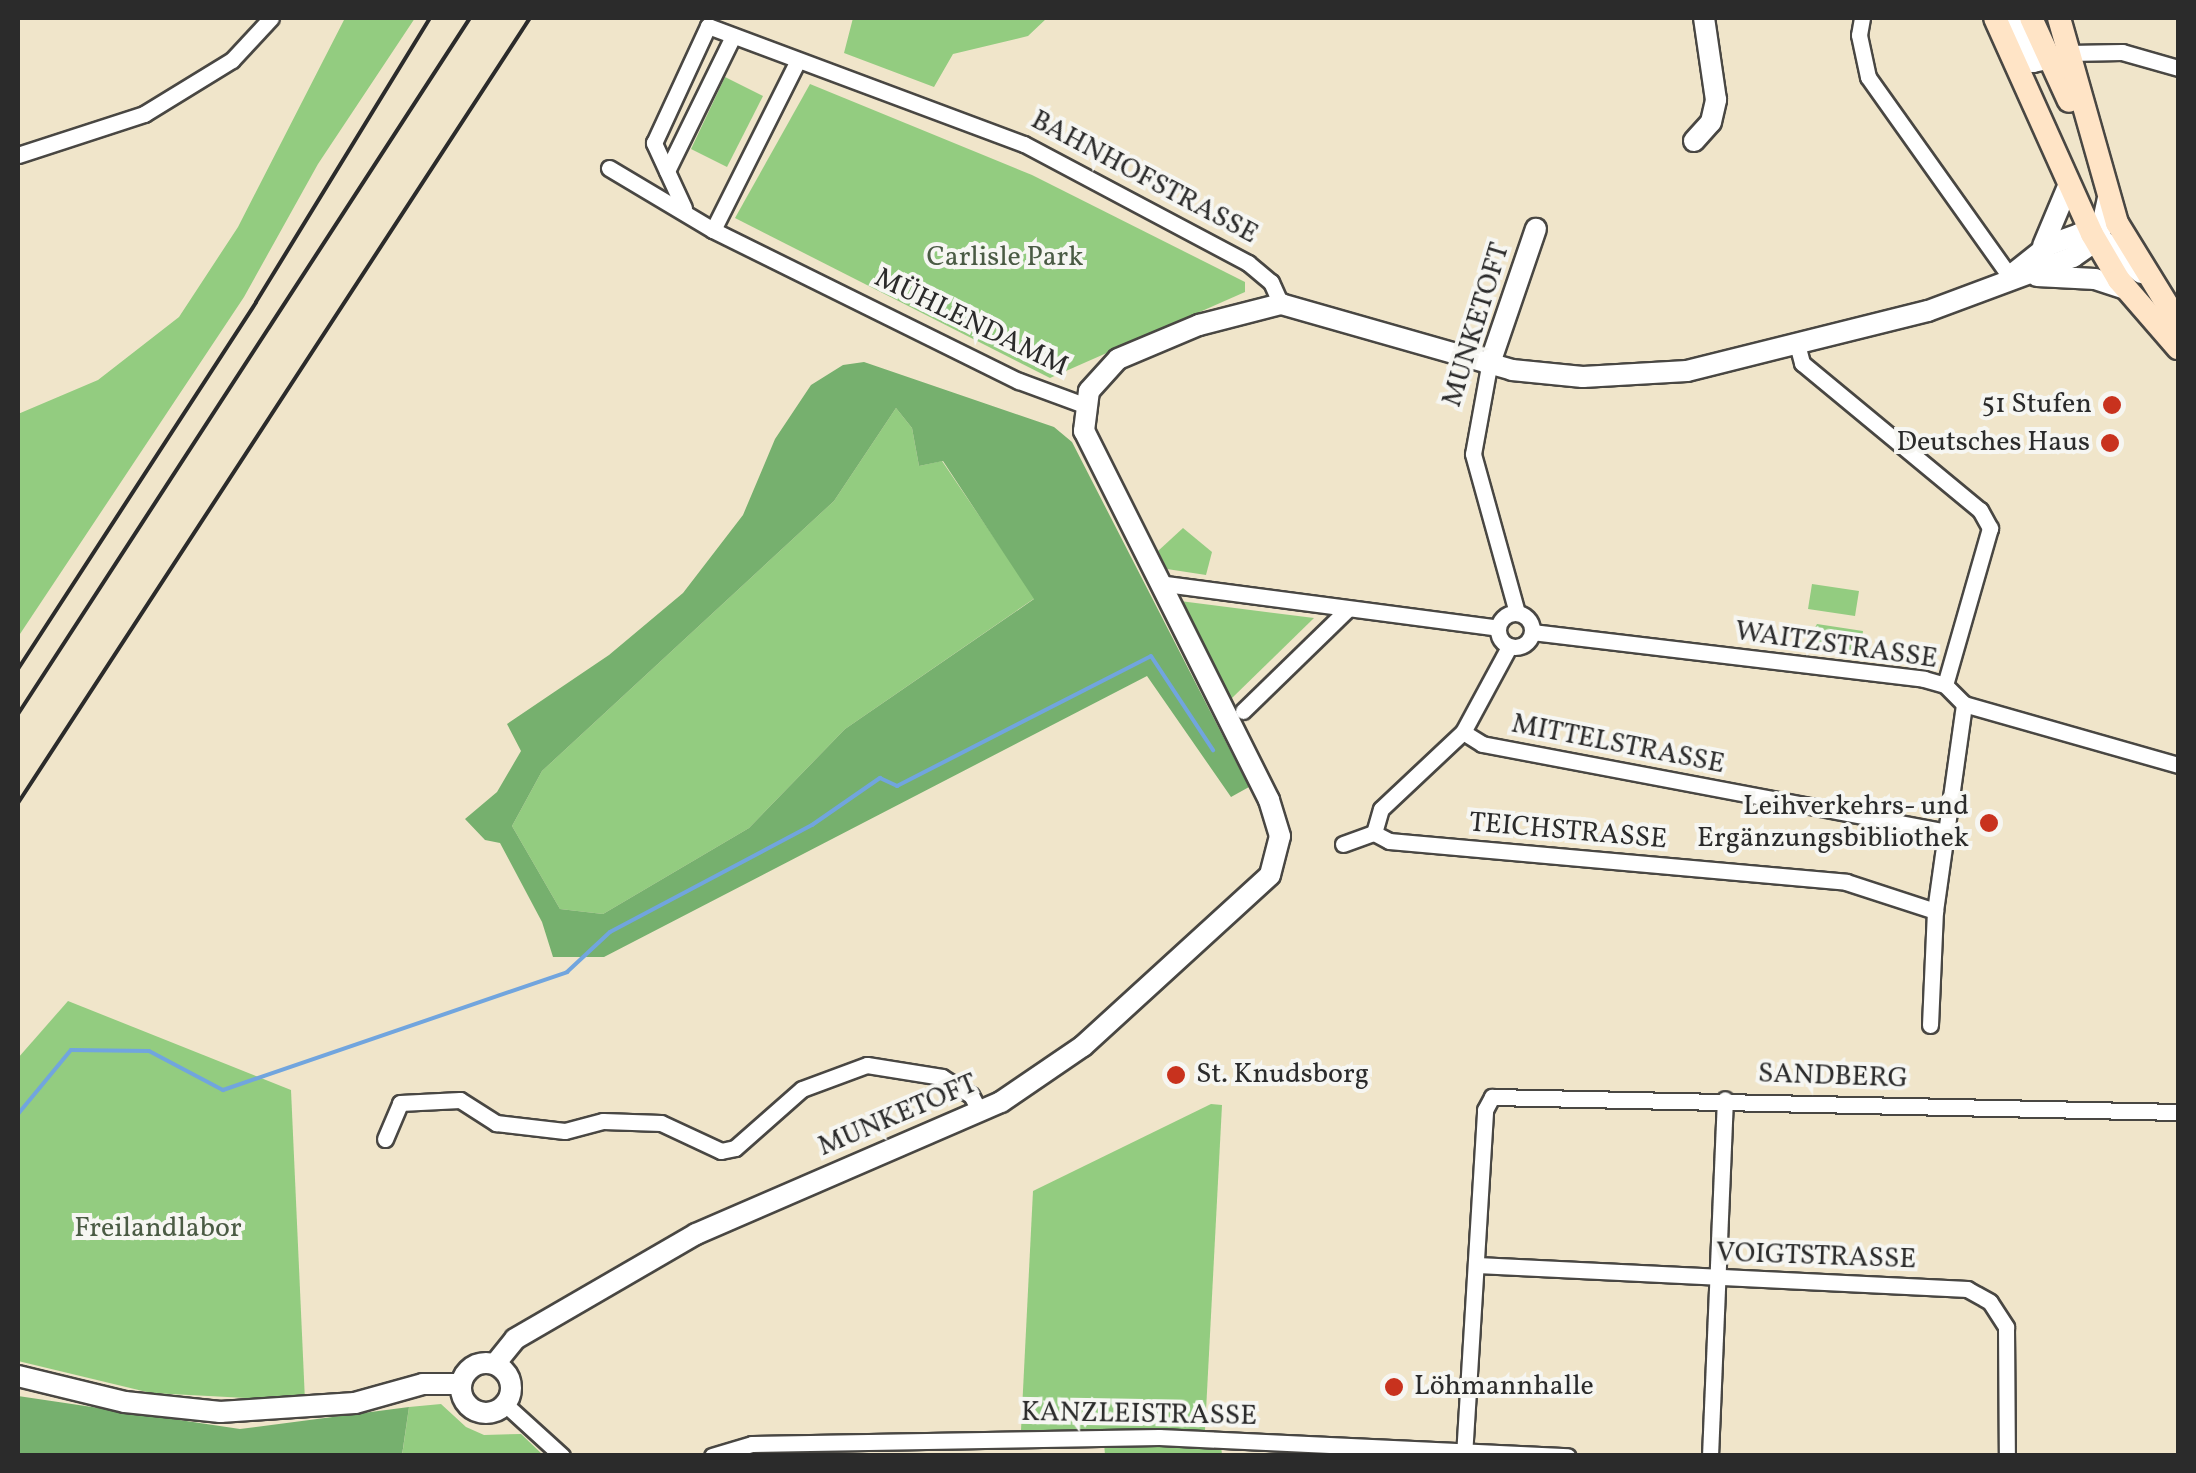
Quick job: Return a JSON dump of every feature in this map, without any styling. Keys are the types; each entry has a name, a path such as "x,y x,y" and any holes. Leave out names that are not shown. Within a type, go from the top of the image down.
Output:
{"main road":[{"path":"1995,18 2096,239 2135,282 2176,315"},
{"path":"2032,18 2060,56 2135,282 2178,348"},
{"path":"2060,18 2060,56"}],"street":[{"path":"18,155 144,114 232,60 272,18"},
{"path":"1694,141 1710,122 1716,100 1704,18"},
{"path":"1862,18 1859,35 1868,76 2010,277"},
{"path":"2009,18 2030,60 2122,52 2178,68"},
{"name":"BAHNHOFSTRASSE","path":"667,172 654,142 708,26 1024,144 1248,264 1271,282 1281,304"},
{"path":"684,208 667,172 733,36"},
{"path":"714,230 797,62"},
{"name":"MÜHLENDAMM","path":"609,168 684,208 714,230 1018,380 1084,405 1093,458 1269,800 1278,856"},
{"path":"2038,252 2060,218 2069,184"},
{"path":"1084,405 1098,377 1118,360 1199,325 1281,304 1332,314 1489,366 1583,377 1642,376 1928,311 2010,277 2073,257 2096,239 2108,198"},
{"name":"MUNKETOFT","path":"1517,613 1473,454 1489,366 1536,229"},
{"path":"2010,277 2038,252 2064,238 2096,239"},
{"path":"2010,277 2135,282"},
{"path":"1796,344 1802,363 1980,510 1990,528 1945,684"},
{"path":"1158,583 1498,628 1517,613 1532,632 1524,644 1509,647"},
{"path":"1243,711 1348,609"},
{"path":"1498,628 1509,647"},
{"name":"WAITZSTRASSE","path":"1532,632 1945,684 1964,704 2178,765"},
{"path":"1343,844 1374,833 1381,809 1463,732 1509,647"},
{"path":"1930,1025 1935,911 1964,704"},
{"name":"MITTELSTRASSE","path":"1463,732 1482,744 1944,830"},
{"name":"TEICHSTRASSE","path":"1374,833 1389,841 1846,882 1935,911"},
{"name":"MUNKETOFT","path":"18,1376 124,1402 220,1412 354,1403 423,1384 460,1384 472,1368 494,1364 515,1339 696,1234 980,1112 1083,1046 1257,890 1278,856"},
{"path":"385,1140 392,1110 407,1100 460,1100 496,1122 565,1130 603,1121 660,1124 721,1151 735,1148 802,1089 867,1066 942,1077 971,1094 980,1112"},
{"path":"1710,1456 1726,1099"},
{"name":"SANDBERG","path":"1477,1266 1487,1100 1726,1099 2178,1112"},
{"path":"1464,1454 1477,1266"},
{"name":"VOIGTSTRASSE","path":"1477,1266 1954,1287 1979,1294 2006,1327 2007,1456"},
{"path":"460,1384 473,1410 490,1414 506,1404 510,1381 494,1364"},
{"path":"506,1404 527,1417 562,1456"},
{"name":"KANZLEISTRASSE","path":"712,1456 752,1444 1159,1437 1568,1456"}],"green space":[{"path":"345,18 415,18 318,164 244,297 18,637 18,414 98,380 179,317 238,227"},
{"path":"853,18 1047,18 1028,36 953,54 934,87 844,53"},
{"path":"725,77 763,96 727,167 691,149"},
{"name":"Carlisle Park","path":"810,84 1032,175 1245,282 1245,292 1050,378 735,218"},
{"path":"864,362 1054,427 1072,442 1249,787 1231,797 1147,676 604,957 553,957 542,922 500,843 485,840 465,819 497,792 521,751 507,724 609,655 683,593 743,515 775,439 811,385 843,365","holes":["896,408 912,428 919,466 943,461 1034,599 845,729 749,828 603,914 560,909 512,826 542,771 834,501"]},
{"path":"896,408 912,428 919,466 942,461 1035,598 845,729 749,828 603,914 560,909 512,826 542,771 834,501"},
{"path":"1183,528 1212,552 1206,575 1167,569 1158,551"},
{"path":"1812,584 1859,591 1855,616 1808,609"},
{"path":"1180,601 1314,618 1231,699"},
{"path":"1817,624 1863,631 1860,655 1805,646"},
{"name":"Freilandlabor","path":"68,1001 291,1090 305,1401 151,1393 18,1361 18,1058"},
{"path":"1211,1104 1222,1105 1205,1430 1021,1430 1033,1191"},
{"path":"18,1396 240,1429 409,1407 402,1455 18,1456"},
{"path":"441,1404 466,1427 484,1435 521,1434 543,1455 402,1456 409,1407"},
{"path":"1104,1443 1221,1445 1222,1455 1105,1455"}],"waterway":[{"path":"18,1114 71,1050 149,1051 223,1090 567,972 610,932 812,825 880,778 897,786 1151,656 1213,750"}],"railway":[{"path":"18,669 256,302 430,18"},
{"path":"18,714 470,18"},
{"path":"18,803 530,18"}],"place":[{"name":"51 Stufen","path":"2112,405"},
{"name":"Deutsches Haus","path":"2110,443"},
{"name":"Leihverkehrs- und Ergänzungsbibliothek","path":"1989,823"},
{"name":"St. Knudsborg","path":"1176,1075"},
{"name":"Löhmannhalle","path":"1394,1387"}]}
